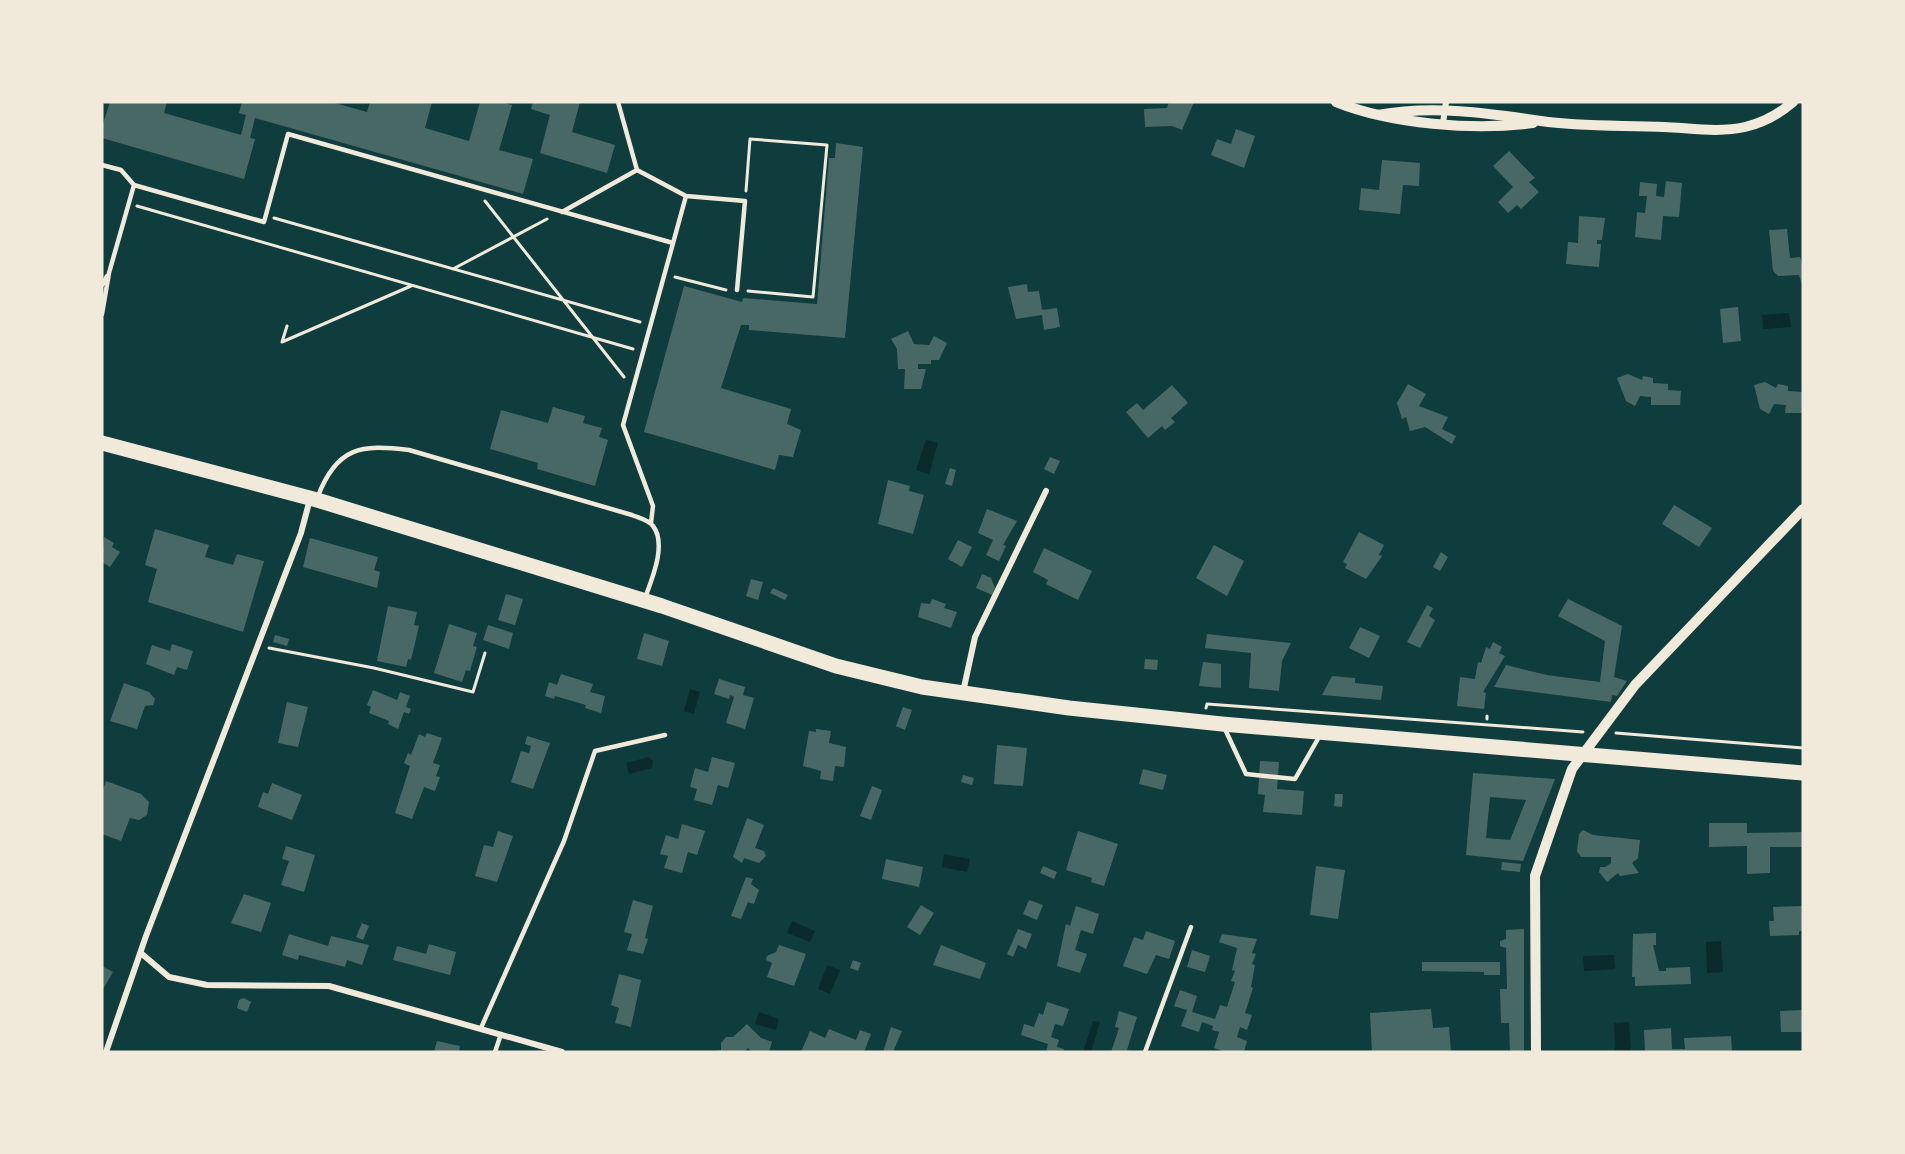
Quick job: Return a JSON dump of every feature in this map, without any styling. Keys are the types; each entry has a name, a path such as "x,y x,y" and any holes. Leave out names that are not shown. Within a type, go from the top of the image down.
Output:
{"main road":[{"path":"102,443 314,499 644,600 836,666 922,687 1069,708 1222,724 1803,773"}],"street":[{"path":"1336,102 1406,122 1512,126 1542,121"},
{"path":"1378,115 1445,107 1542,121 1733,129 1773,117 1793,102"},
{"path":"1443,123 1445,107"},
{"path":"963,693 975,637 1046,490"},
{"path":"106,1052 142,954 146,936 314,499"},
{"path":"1536,1052 1535,876 1572,770 1635,685 1803,509"},
{"path":"142,954 169,977 207,985 329,986 562,1052"}],"lane":[{"path":"618,102 637,170 686,196 745,201 737,291"},
{"path":"102,165 121,170 134,185 264,222 288,134 673,243"},
{"path":"562,212 637,170"},
{"path":"102,314 109,273 134,185"},
{"path":"651,523 652,506 623,425 686,196"},
{"path":"102,285 109,273"},
{"path":"314,499 337,461 355,450 378,446 409,450 626,513 651,523 657,532 655,570 644,600"},
{"path":"1222,724 1246,774 1295,779 1322,732"},
{"path":"481,1028 564,841 595,751 665,735"},
{"path":"1145,1052 1191,927"},
{"path":"495,1052 501,1034"}],"path":[{"path":"680,279 712,288 813,297 826,145 750,138 745,201"},
{"path":"473,187 633,388"},
{"path":"130,203 643,352"},
{"path":"453,269 562,212"},
{"path":"266,215 650,325"},
{"path":"287,326 282,342 413,285"},
{"path":"259,644 271,649 374,668 473,692 486,653"},
{"path":"1203,722 1207,704 1548,731 1600,732 1803,748"}],"water":[{"path":"1789,313 1791,327 1763,329 1762,315"},
{"path":"926,440 938,443 929,474 916,470"},
{"path":"690,689 700,692 694,714 684,711"},
{"path":"649,757 653,761 652,768 629,774 626,763"},
{"path":"944,854 970,859 967,872 942,867"},
{"path":"792,921 815,931 810,942 787,933"},
{"path":"1721,941 1723,972 1707,973 1706,942"},
{"path":"1614,955 1615,969 1584,971 1583,956"},
{"path":"827,965 840,970 830,994 818,989"},
{"path":"759,1012 779,1019 776,1030 755,1024"},
{"path":"1093,1021 1100,1022 1091,1052 1083,1052"},
{"path":"1629,1022 1631,1052 1615,1052 1614,1023"}],"building":[{"path":"110,102 167,102 164,113 241,135 246,115 239,113 242,102 331,102 367,112 370,102 432,102 425,128 469,141 480,102 502,102 512,105 499,150 533,159 523,194 255,118 250,138 255,139 244,179 102,138 102,127"},
{"path":"533,102 580,102 572,132 615,145 607,173 540,153 550,115 531,109"},
{"path":"1169,102 1194,102 1182,130 1172,126 1145,127 1144,109 1167,108"},
{"path":"1236,129 1255,136 1244,168 1211,155 1217,139 1231,144"},
{"path":"836,143 863,147 845,338 749,330 749,325 741,325 721,388 791,409 787,424 801,430 793,457 779,455 775,470 644,432 684,286 742,302 743,298 817,304 829,158 835,158"},
{"path":"1509,151 1535,178 1529,182 1539,192 1521,209 1517,205 1508,213 1498,202 1513,187 1493,166"},
{"path":"1382,160 1420,163 1419,186 1403,185 1400,214 1359,210 1361,188 1379,190"},
{"path":"1666,181 1682,183 1679,217 1663,216 1661,240 1635,237 1637,212 1645,213 1647,196 1639,196 1640,182 1657,184 1656,196 1664,197"},
{"path":"1579,216 1605,218 1602,240 1597,240 1597,244 1601,244 1599,267 1566,264 1568,242 1578,243"},
{"path":"1787,229 1790,258 1800,257 1803,266 1803,288 1799,275 1778,276 1773,271 1769,230"},
{"path":"1027,284 1028,292 1039,291 1042,310 1057,308 1060,327 1044,330 1042,315 1016,319 1008,287"},
{"path":"1738,307 1741,341 1723,343 1720,309"},
{"path":"908,331 914,344 929,345 934,336 947,343 939,360 931,360 931,364 918,364 918,369 926,369 921,389 904,389 905,369 898,369 897,349 891,339"},
{"path":"1628,374 1642,380 1643,376 1653,378 1653,383 1668,384 1668,390 1681,391 1680,405 1651,405 1651,397 1640,396 1635,406 1626,401 1617,378"},
{"path":"1765,382 1776,388 1778,384 1788,386 1788,391 1803,392 1803,413 1785,413 1786,405 1774,404 1769,414 1760,409 1754,385"},
{"path":"1408,384 1426,394 1419,406 1448,417 1442,429 1456,436 1452,444 1425,427 1410,431 1406,417 1402,419 1397,403"},
{"path":"1172,385 1188,403 1171,418 1175,422 1165,430 1162,426 1148,438 1126,412 1137,403 1143,410"},
{"path":"553,407 585,416 583,423 602,428 599,437 608,440 595,486 537,469 538,463 490,449 501,410 548,423"},
{"path":"1050,457 1060,461 1054,474 1044,469"},
{"path":"950,468 956,470 952,486 945,484"},
{"path":"888,480 910,486 909,491 924,495 913,534 878,524"},
{"path":"1674,505 1712,528 1699,547 1662,524"},
{"path":"987,509 1017,521 1003,545 1006,546 999,561 986,555 993,540 978,533"},
{"path":"155,529 209,545 205,557 233,565 237,554 264,561 243,632 148,602 157,569 145,565"},
{"path":"1359,532 1384,545 1379,555 1382,556 1366,579 1345,568 1347,564 1343,562"},
{"path":"104,537 114,543 112,547 120,552 110,567 102,562"},
{"path":"310,538 378,557 374,570 380,572 377,588 303,567"},
{"path":"958,540 972,547 962,567 948,559"},
{"path":"1214,545 1244,561 1227,596 1196,578"},
{"path":"1044,548 1092,571 1078,600 1046,584 1048,580 1033,572"},
{"path":"1441,552 1448,557 1440,571 1433,567"},
{"path":"982,574 991,578 995,588 992,595 976,588"},
{"path":"751,579 763,582 758,600 746,596"},
{"path":"773,588 788,595 785,600 770,593"},
{"path":"506,594 523,599 515,625 498,620"},
{"path":"932,599 946,604 944,608 957,612 951,628 918,617 921,603 930,604"},
{"path":"1568,599 1622,626 1614,677 1627,681 1617,696 1612,695 1611,702 1494,687 1506,665 1547,675 1600,682 1605,641 1558,616"},
{"path":"1427,605 1433,608 1429,616 1435,620 1420,648 1407,642"},
{"path":"388,606 417,612 414,625 419,626 411,660 408,659 406,667 377,661"},
{"path":"449,624 477,633 473,646 477,647 470,671 466,670 462,682 434,673"},
{"path":"488,625 513,633 509,649 483,640"},
{"path":"1360,627 1380,636 1369,658 1349,648"},
{"path":"644,633 669,641 662,666 637,659"},
{"path":"1207,634 1291,643 1282,661 1279,691 1249,688 1251,653 1205,648"},
{"path":"275,635 289,639 287,646 273,642"},
{"path":"1493,642 1502,647 1499,653 1505,656 1483,692 1486,693 1484,709 1457,706 1460,677 1475,679 1478,662 1481,663 1486,647 1490,649"},
{"path":"172,644 193,651 187,670 177,667 174,675 146,664 152,645 170,651"},
{"path":"1145,659 1158,660 1157,670 1144,669"},
{"path":"1203,662 1221,664 1221,688 1199,686"},
{"path":"561,674 593,684 590,692 605,696 601,713 585,708 586,705 555,696 554,699 545,696 549,682 557,685"},
{"path":"1332,676 1355,678 1355,683 1383,686 1381,700 1322,695"},
{"path":"719,679 745,687 743,695 754,698 745,729 726,723 734,697 730,695 729,699 714,694"},
{"path":"124,683 149,692 155,699 153,705 145,706 137,729 110,721"},
{"path":"373,690 397,700 400,692 410,696 406,707 411,709 409,714 404,712 398,729 388,724 389,721 369,713 371,707 367,705"},
{"path":"287,702 308,707 298,747 278,743"},
{"path":"903,707 912,710 905,730 896,726"},
{"path":"816,729 831,731 829,743 846,747 844,767 835,766 833,781 820,779 821,771 803,766 809,731 816,732"},
{"path":"427,733 442,738 433,763 440,765 436,776 440,777 435,791 424,787 412,819 395,813 410,766 404,763 408,753 411,755 419,734 425,737"},
{"path":"527,736 550,743 533,789 511,782 521,751 529,753 531,746 525,744"},
{"path":"997,745 1027,748 1023,786 994,784"},
{"path":"712,757 735,763 728,788 718,785 712,805 694,800 697,789 690,787 695,768 708,772"},
{"path":"1260,761 1279,762 1277,789 1304,791 1302,815 1263,812 1265,795 1258,794"},
{"path":"1143,769 1167,775 1163,790 1139,784"},
{"path":"1473,773 1555,779 1523,861 1466,855","holes":["1490,797 1526,800 1510,840 1486,838"]},
{"path":"963,775 974,778 972,785 961,782"},
{"path":"106,781 141,794 149,802 147,815 139,820 130,818 121,841 102,834 102,793"},
{"path":"272,783 302,795 292,820 258,807 263,792 268,794"},
{"path":"872,786 882,790 871,820 860,816"},
{"path":"1335,794 1343,794 1342,807 1334,806"},
{"path":"747,818 764,825 755,848 764,851 766,856 759,863 744,858 742,863 733,857"},
{"path":"1709,823 1747,823 1747,833 1803,832 1803,847 1770,847 1770,873 1747,874 1747,846 1709,847"},
{"path":"682,824 705,831 697,855 688,852 682,873 664,868 668,856 660,854 666,835 678,839"},
{"path":"1583,830 1593,835 1640,840 1638,858 1632,863 1639,873 1620,876 1618,873 1607,882 1599,872 1600,867 1611,863 1611,857 1581,857 1577,851 1579,834"},
{"path":"498,831 513,836 497,882 475,876 484,845 493,847"},
{"path":"1078,831 1118,844 1104,886 1091,882 1092,878 1066,870"},
{"path":"286,846 315,855 304,892 281,885 289,861 282,859"},
{"path":"886,859 923,867 919,887 882,879"},
{"path":"1502,862 1521,864 1520,872 1501,870"},
{"path":"1043,866 1057,872 1054,879 1040,873"},
{"path":"1316,866 1345,870 1338,919 1310,915"},
{"path":"746,877 753,879 751,884 759,890 754,904 748,902 741,919 731,916"},
{"path":"244,894 271,903 261,932 231,923"},
{"path":"633,900 653,906 645,938 648,939 643,954 627,950 632,934 624,932"},
{"path":"1029,900 1043,905 1037,920 1023,914"},
{"path":"921,905 934,913 920,935 907,927"},
{"path":"1076,906 1099,914 1093,934 1081,930 1075,950 1087,954 1080,973 1057,966 1066,924 1070,926"},
{"path":"1803,906 1803,931 1799,931 1799,935 1770,936 1769,921 1774,921 1773,907"},
{"path":"362,923 369,926 363,940 356,937"},
{"path":"1018,929 1032,934 1026,949 1018,945 1013,957 1007,954"},
{"path":"1524,929 1524,1052 1510,1052 1509,1023 1501,1023 1500,989 1507,989 1506,948 1500,946 1500,941 1506,939 1506,930"},
{"path":"1146,931 1175,941 1169,959 1156,955 1147,974 1123,966 1134,937 1143,940"},
{"path":"1656,933 1656,945 1653,945 1659,971 1666,971 1666,968 1690,967 1691,984 1635,986 1635,977 1632,977 1633,934"},
{"path":"289,934 328,946 331,936 369,945 362,965 347,960 345,967 299,955 298,960 282,955"},
{"path":"1222,934 1257,939 1252,953 1256,954 1252,964 1255,965 1251,987 1253,988 1245,1013 1252,1015 1247,1030 1240,1027 1237,1037 1247,1041 1244,1052 1226,1052 1214,1048 1219,1032 1212,1030 1213,1026 1202,1022 1199,1032 1181,1026 1187,1010 1174,1006 1180,990 1197,996 1192,1012 1215,1019 1220,1005 1227,1007 1235,982 1231,981 1235,971 1232,970 1237,948 1219,942"},
{"path":"429,944 456,952 450,975 393,960 397,946 426,954"},
{"path":"779,945 806,954 794,986 767,977 772,963 766,960 767,956 776,952"},
{"path":"941,945 986,963 980,979 933,965"},
{"path":"1192,950 1210,956 1205,972 1187,967"},
{"path":"853,960 861,963 858,971 850,968"},
{"path":"1422,962 1500,962 1500,975 1484,975 1484,972 1422,971"},
{"path":"102,966 113,972 102,991"},
{"path":"619,974 641,980 631,1027 615,1023 619,1008 611,1005"},
{"path":"244,998 251,1002 247,1012 237,1008 239,1000"},
{"path":"1047,1002 1069,1009 1063,1026 1055,1024 1051,1037 1059,1040 1057,1047 1064,1049 1063,1052 1046,1052 1048,1044 1021,1035 1024,1024 1034,1027 1039,1013 1043,1015"},
{"path":"1431,1009 1433,1028 1449,1027 1451,1052 1372,1052 1370,1013"},
{"path":"1803,1010 1803,1032 1781,1032 1780,1011"},
{"path":"1119,1011 1137,1017 1127,1050 1134,1052 1111,1052 1119,1028 1115,1027"},
{"path":"747,1024 761,1038 772,1042 769,1052 752,1052 748,1048 744,1052 712,1052 721,1050 721,1043 726,1037 733,1037"},
{"path":"891,1027 902,1031 893,1052 883,1052"},
{"path":"1671,1028 1672,1049 1685,1049 1684,1038 1731,1036 1732,1052 1645,1052 1644,1030"},
{"path":"829,1029 856,1040 860,1030 871,1034 864,1052 801,1052 810,1031 825,1038"},
{"path":"437,1041 460,1046 459,1052 434,1052"}]}
